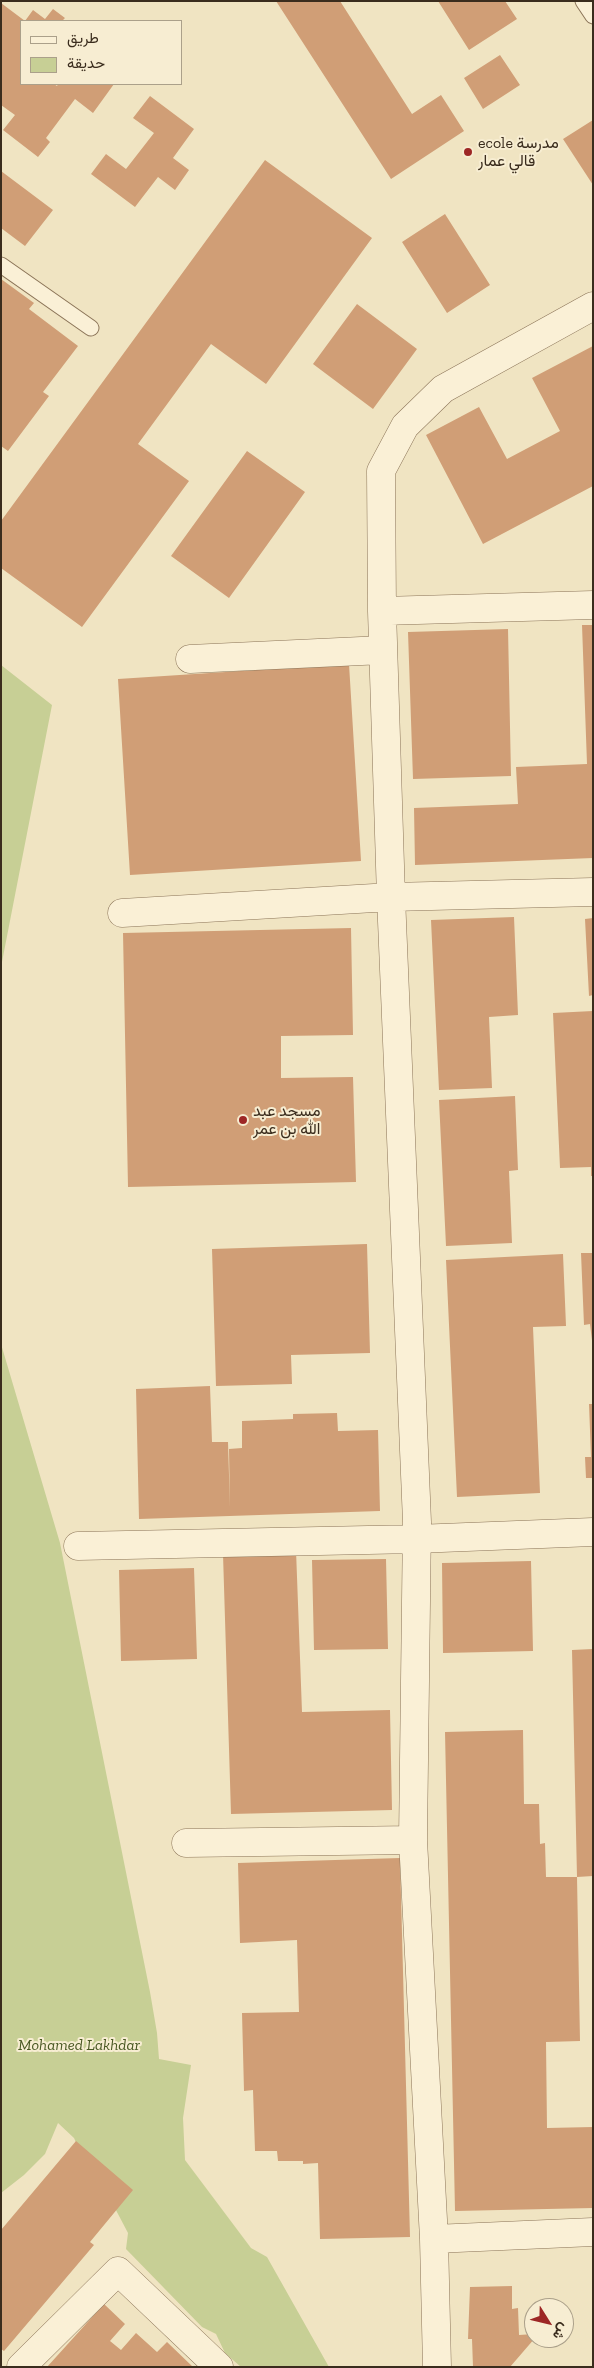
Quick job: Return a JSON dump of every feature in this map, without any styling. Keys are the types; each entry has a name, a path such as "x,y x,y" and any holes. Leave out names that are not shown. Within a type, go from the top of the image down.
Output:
{"street":[{"path":"437,2367 434,2239 413,1840 416,1502 391,897 382,611 381,471 405,426 443,389 593,306"},
{"path":"382,611 593,605"},
{"path":"190,659 383,650"},
{"path":"122,913 391,897 593,892"},
{"path":"78,1546 416,1539 593,1532"},
{"path":"186,1843 413,1840"},
{"path":"434,2239 593,2232"},
{"path":"20,2367 118,2271 218,2367"}],"lane":[{"path":"584,1 593,16"},
{"path":"1,265 91,328"}],"green space":[{"path":"1,665 52,705 1,967"},
{"name":"Mohamed Lakhdar","path":"1,1344 60,1543 150,1992 159,2059 191,2065 183,2118 185,2160 251,2248 267,2257 329,2367 241,2367 225,2353 216,2334 202,2327 126,2249 128,2233 107,2193 85,2162 74,2138 58,2123 45,2154 24,2175 1,2193"}],"building":[{"path":"276,1 340,1 412,114 441,95 464,131 391,179"},
{"path":"438,1 505,1 517,19 469,50"},
{"path":"1,3 24,20 20,20 20,85 113,85 93,113 75,99 46,138 50,142 38,157 3,130 15,115 1,105"},
{"path":"53,9 65,18 63,20 26,20 33,10 45,19"},
{"path":"500,55 520,85 483,109 464,78"},
{"path":"150,96 194,129 173,158 189,170 175,190 158,177 135,207 91,174 106,154 126,169 154,133 133,118"},
{"path":"593,120 593,185 563,139"},
{"path":"265,160 372,238 266,384 211,344 138,444 189,481 82,627 1,568 1,521"},
{"path":"1,171 53,210 25,246 1,228"},
{"path":"445,214 490,285 447,313 402,242"},
{"path":"1,279 34,303 29,309 78,346 43,392 49,396 8,451 1,446"},
{"path":"357,304 417,349 373,409 313,364"},
{"path":"593,346 593,486 483,544 426,435 479,407 507,459 560,431 532,378"},
{"path":"247,451 305,492 229,598 171,556"},
{"path":"582,625 593,625 593,858 415,865 414,808 518,804 516,767 587,764"},
{"path":"508,629 511,776 413,779 408,632"},
{"path":"349,664 361,861 130,875 118,679"},
{"path":"514,917 518,1015 489,1017 492,1088 439,1090 431,920"},
{"path":"593,918 593,995 589,996 585,919"},
{"path":"351,928 353,1035 281,1036 281,1078 353,1077 356,1182 128,1187 123,933"},
{"path":"593,1011 593,1176 591,1176 591,1167 560,1168 553,1013"},
{"path":"515,1096 518,1170 509,1171 512,1243 446,1246 439,1100"},
{"path":"367,1244 370,1353 291,1355 292,1384 216,1386 212,1249"},
{"path":"581,1253 593,1253 593,1349 590,1324 584,1325"},
{"path":"563,1254 566,1326 533,1327 540,1493 457,1497 446,1260"},
{"path":"210,1386 212,1442 228,1442 230,1508 229,1449 242,1448 242,1421 293,1419 293,1414 337,1413 338,1431 378,1430 380,1511 139,1519 136,1389"},
{"path":"589,1404 593,1404 593,1457 591,1457"},
{"path":"585,1457 593,1457 593,1478 586,1478"},
{"path":"296,1550 302,1712 390,1710 392,1810 231,1814 223,1554"},
{"path":"386,1559 388,1649 314,1650 312,1560"},
{"path":"531,1561 533,1651 443,1653 442,1563"},
{"path":"194,1568 197,1659 121,1661 119,1570"},
{"path":"593,1649 593,1876 577,1877 572,1650"},
{"path":"523,1730 524,1804 539,1804 540,1844 545,1843 546,1877 577,1877 580,2041 546,2042 547,2128 593,2127 593,2208 455,2211 445,1732"},
{"path":"400,1858 410,2237 320,2239 318,2163 303,2164 303,2161 278,2161 277,2151 255,2151 253,2090 244,2091 242,2013 299,2012 297,1940 240,1943 238,1863"},
{"path":"76,2141 133,2190 90,2242 94,2245 4,2351 1,2349 1,2230"},
{"path":"512,2286 512,2309 518,2308 519,2335 524,2335 524,2348 526,2348 510,2367 473,2367 472,2339 468,2339 470,2287"},
{"path":"104,2304 125,2324 110,2341 121,2350 136,2333 157,2352 167,2342 193,2367 47,2367"}],"place":[{"name":"ecole مدرسة قالي عمار","path":"468,152"},
{"name":"مسجد عبد الله بن عمر","path":"243,1120"}]}
